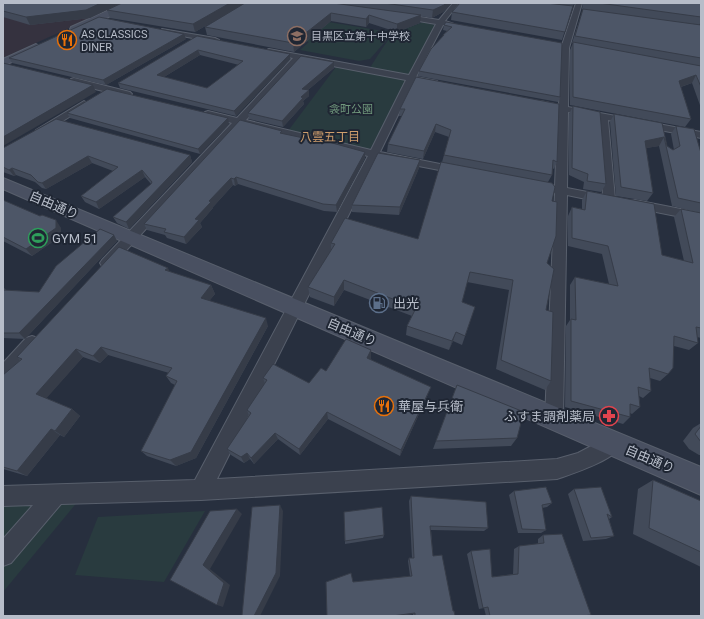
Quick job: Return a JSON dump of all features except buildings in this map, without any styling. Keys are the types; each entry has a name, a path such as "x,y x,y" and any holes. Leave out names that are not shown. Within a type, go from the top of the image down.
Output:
{"main road":[{"path":"63,35 133,3"},
{"path":"3,64 49,42"},
{"name":"自由通り","path":"3,183 701,480"}],"street":[{"path":"201,490 411,79 441,22 456,3"},
{"path":"554,418 566,45 577,9"},
{"path":"391,15 456,25"},
{"path":"100,18 116,21"},
{"path":"158,29 226,42"},
{"path":"183,45 207,31"},
{"path":"262,50 440,84"},
{"path":"100,272 198,159 238,121 299,57"},
{"path":"3,64 15,67"},
{"path":"66,80 139,97"},
{"path":"30,136 122,82"},
{"path":"532,102 701,135"},
{"path":"200,112 374,154 473,174"},
{"path":"603,116 617,201"},
{"path":"57,120 72,124"},
{"path":"663,128 666,141"},
{"path":"526,184 701,217"},
{"path":"3,375 39,337"},
{"path":"3,496 201,490 556,469 582,461 614,443"},
{"path":"3,554 47,495"}],"shaded area":[{"path":"3,3 124,3 3,58"}],"green space":[{"path":"274,13 377,30 391,35 370,59 359,61 300,50 309,42 247,31"},
{"name":"衾町公園","path":"423,22 435,25 409,74 404,76 403,79 406,82 371,148 364,150 288,131 336,67 367,72 387,41 394,34"},
{"path":"79,500 3,592 3,503"},
{"path":"205,511 164,582 75,575 98,517"}],"place":[{"name":"目黒区立第十中学校","path":"297,36"},
{"name":"AS CLASSICS DINER","path":"67,40"},
{"name":"GYM 51","path":"38,238"},
{"name":"出光","path":"379,303"},
{"name":"華屋与兵衛","path":"384,406"},
{"name":"ふすま調剤薬局","path":"609,416"}],"district":[{"name":"八雲五丁目","path":"330,137"}]}
